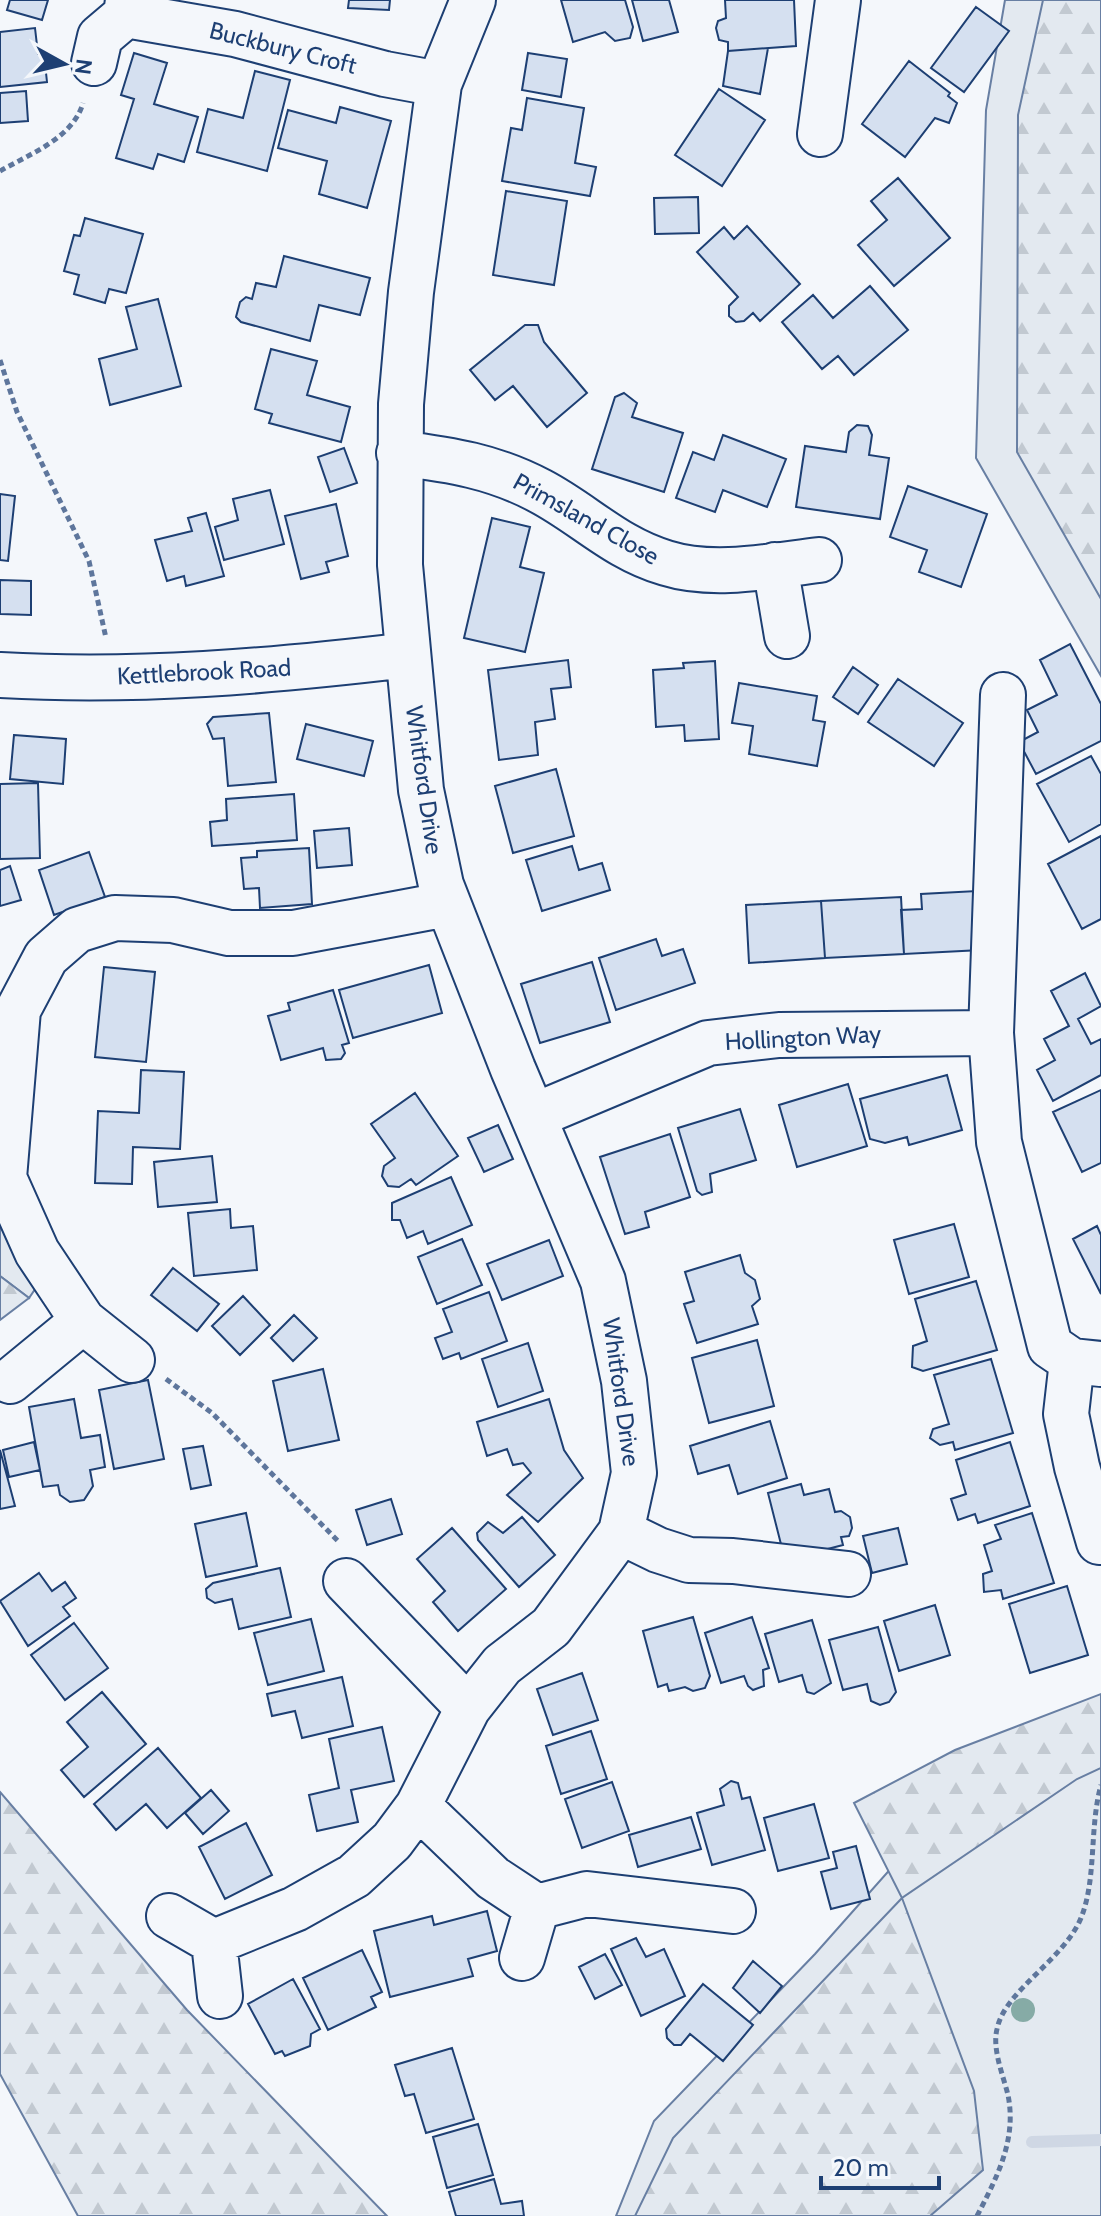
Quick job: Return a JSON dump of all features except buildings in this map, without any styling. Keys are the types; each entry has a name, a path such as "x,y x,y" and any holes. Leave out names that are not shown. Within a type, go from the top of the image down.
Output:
{"street":[{"name":"Whitford Drive","path":"214,1942 295,1909 354,1876 392,1841 418,1806 468,1708 502,1665 551,1627 621,1532 634,1473 624,1381 603,1281 448,904 421,790 400,565 399,453 411,292 439,84 473,0"},
{"path":"820,134 838,0"},
{"name":"Buckbury Croft","path":"94,63 100,37 127,7 385,74 439,84"},
{"name":"Primsland Close","path":"399,453 481,464 541,491 631,550 669,564 729,570 819,560"},
{"path":"775,565 787,636"},
{"name":"Kettlebrook Road","path":"0,675 118,677 273,671 408,655"},
{"path":"1003,695 991,1033 999,1142 1050,1346 1086,1363 1066,1414 1077,1467 1099,1542"},
{"path":"132,1360 83,1321 37,1252 4,1178 18,1010 46,957 77,930 115,918 173,920 229,933 293,933 448,904"},
{"name":"Hollington Way","path":"534,1116 708,1043 779,1035 991,1033"},
{"path":"10,1381 83,1321"},
{"path":"621,1532 677,1557 848,1574"},
{"path":"346,1581 468,1708"},
{"path":"418,1806 493,1878 537,1907 587,1894 733,1911"},
{"path":"522,1958 537,1907"},
{"path":"169,1916 214,1942 220,1996"}],"path":[{"path":"0,171 52,142 79,118 94,63"},
{"path":"0,360 17,412 89,561 118,677"},
{"path":"132,1360 174,1383 212,1413 318,1517 357,1564 346,1581"},
{"path":"977,2216 1001,2169 1010,2139 1009,2098 1000,2066 996,2029 1018,1991 1060,1954 1081,1918 1088,1885 1095,1805 1101,1785"}],"green space":[{"path":"1005,0 1101,0 1101,676 976,458 986,110"},
{"path":"1043,0 1101,0 1101,599 1017,452 1018,115"},
{"path":"0,1205 42,1279 29,1298 0,1276"},
{"path":"0,1276 29,1298 0,1320"},
{"path":"1101,1694 1101,1768 1077,1779 902,1898 854,1803 955,1750"},
{"path":"1101,1726 1101,2216 616,2216 654,2121 815,1954 964,1786"},
{"path":"0,1792 187,2010 387,2216 78,2216 0,2074"},
{"path":"902,1898 974,2091 983,2170 930,2216 635,2216 673,2138"}],"waterway":[{"path":"1032,2142 1101,2140"}]}
